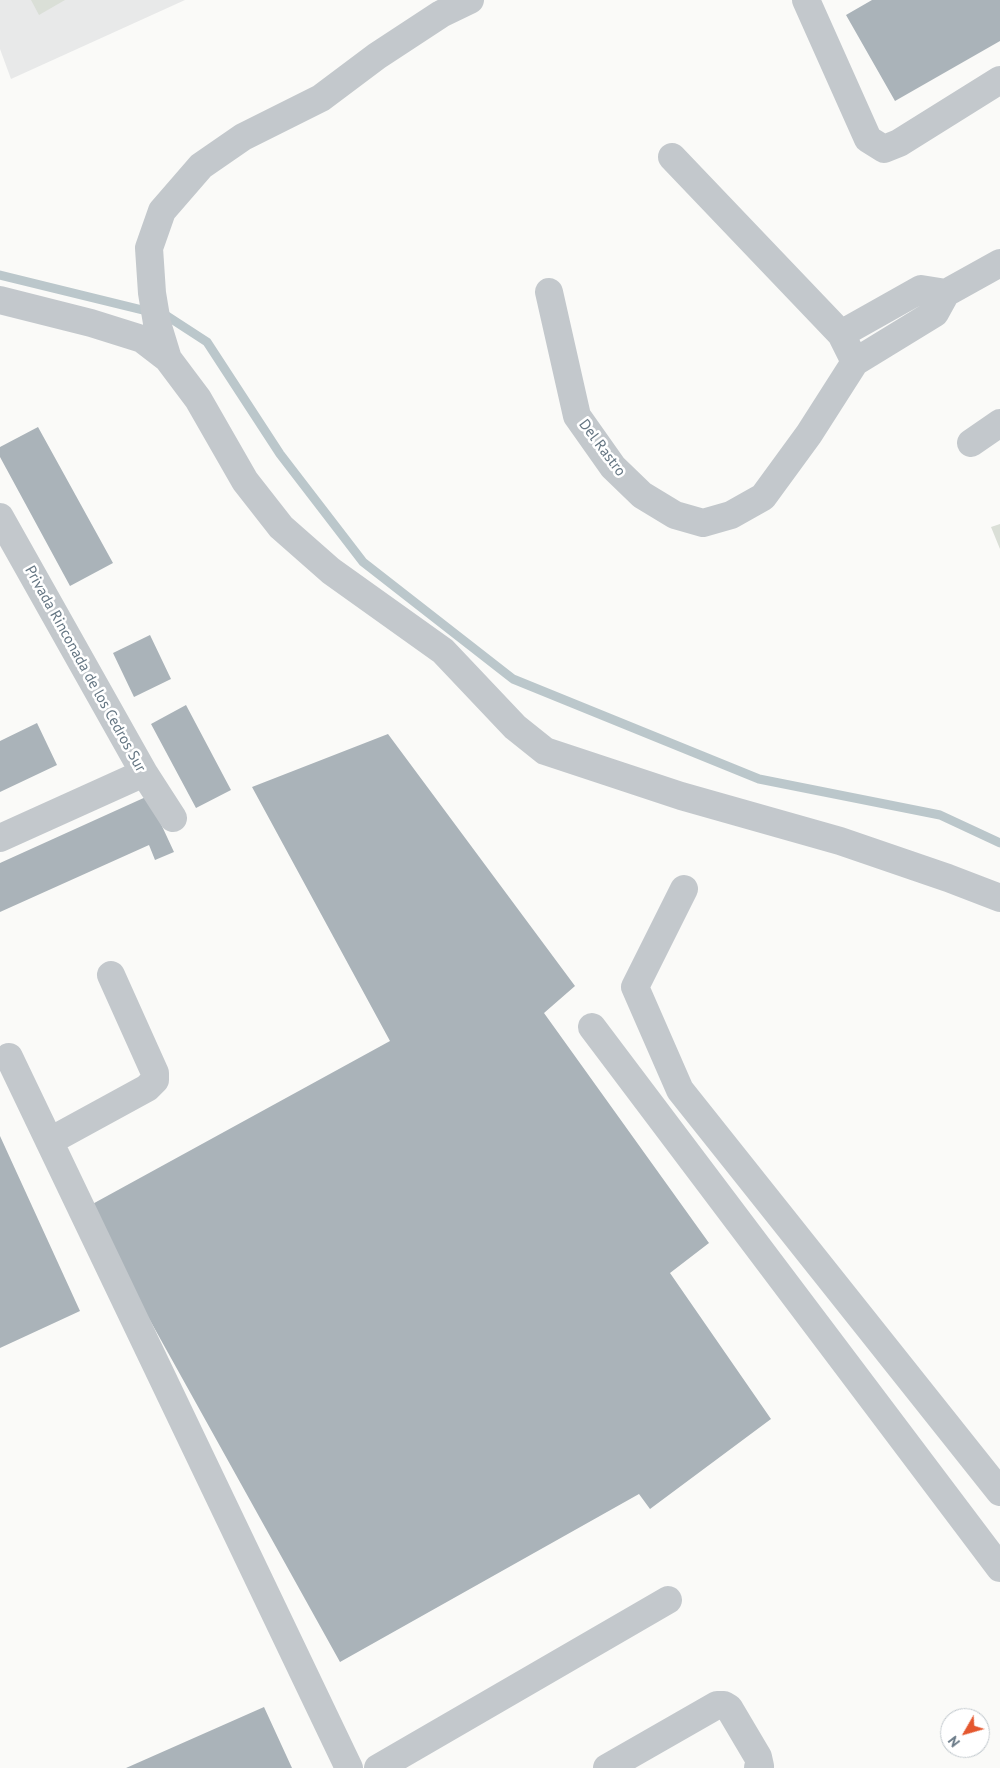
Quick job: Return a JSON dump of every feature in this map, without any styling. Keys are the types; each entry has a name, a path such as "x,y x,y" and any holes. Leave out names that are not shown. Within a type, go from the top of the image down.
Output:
{"street":[{"path":"168,359 157,323 152,293 149,248 162,211 201,166 244,137 321,98 377,56 441,14 470,0"},
{"path":"806,0 868,139 884,149 899,143 1000,80"},
{"path":"672,158 848,347 935,313 946,293 1000,263"},
{"name":"Del Rastro","path":"549,292 577,416 612,467 642,495 675,515 703,523 731,515 763,497 809,434 848,347"},
{"path":"0,300 91,323 142,339 168,359 198,399 245,481 281,527 332,571 443,651 515,727 545,751 681,796 840,841 1000,898"},
{"path":"971,442 1000,423"},
{"name":"Privada Rinconada de los Cedros Sur","path":"0,517 144,773 173,818"},
{"path":"0,838 144,773"},
{"path":"684,889 635,987 680,1090 996,1479"},
{"path":"50,1141 147,1088 155,1080 155,1073 111,975"},
{"path":"592,1027 1000,1568"},
{"path":"9,1057 349,1768"},
{"path":"378,1768 668,1600"},
{"path":"606,1768 717,1705 724,1705 729,1708 758,1757 760,1766 758,1768"}],"shaded area":[{"path":"0,0 185,0 11,79 0,49"},
{"path":"31,0 65,0 39,15"},
{"path":"1000,524 1000,549 991,527"}],"building":[{"path":"872,0 1000,0 1000,41 895,101 846,15"},
{"path":"38,427 113,563 70,586 0,457 0,447"},
{"path":"150,635 171,679 134,697 113,653"},
{"path":"186,705 231,790 196,808 151,724"},
{"path":"37,723 57,765 0,792 0,741"},
{"path":"388,734 575,986 544,1013 709,1243 670,1273 771,1419 650,1509 639,1494 340,1662 87,1207 390,1041 252,787"},
{"path":"148,796 174,852 155,860 149,845 0,912 0,863"},
{"path":"0,1136 80,1311 0,1348"},
{"path":"264,1707 292,1768 126,1768"}],"waterway":[{"path":"0,275 167,316 207,342 280,454 363,562 513,679 759,779 940,815 1000,843"}]}
